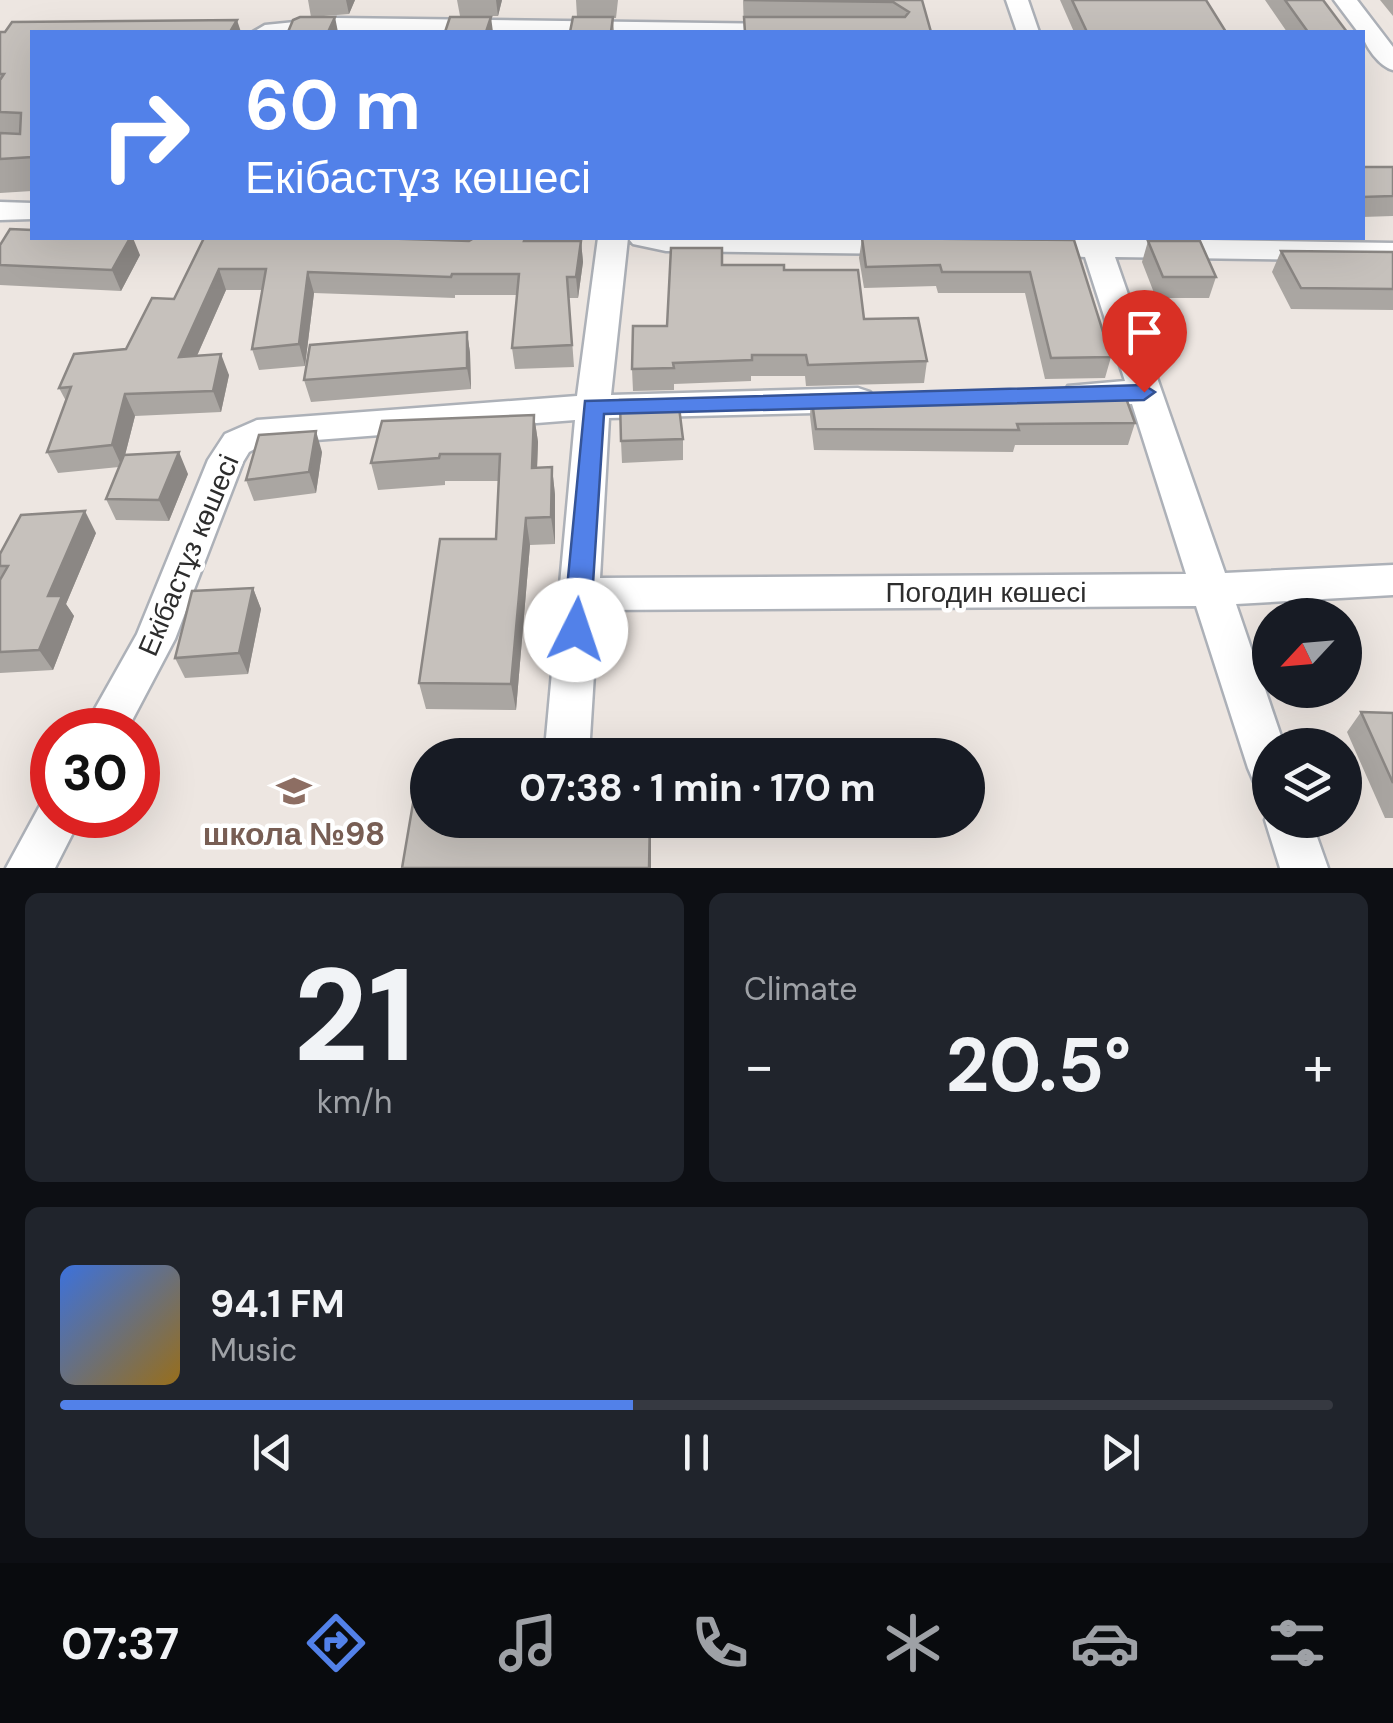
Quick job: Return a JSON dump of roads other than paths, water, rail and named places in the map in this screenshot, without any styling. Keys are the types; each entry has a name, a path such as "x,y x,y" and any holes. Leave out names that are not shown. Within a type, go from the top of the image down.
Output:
{"street":[{"path":"277,30 298,0"},
{"path":"654,30 658,0"},
{"path":"1017,0 1027,30"},
{"path":"1345,0 1376,36 1393,64"},
{"path":"293,30 335,25 601,30"},
{"path":"0,211 30,211"},
{"path":"568,738 593,407 613,240"},
{"path":"654,240 941,246"},
{"path":"1000,247 1096,243 1393,252"},
{"path":"1096,243 1256,728"},
{"path":"1046,395 1144,392"},
{"name":"Екібастұз көшесі","path":"117,708 155,639 226,460 237,443 258,432 593,407 888,399"},
{"name":"Погодин көшесі","path":"579,594 1209,590 1393,580"},
{"path":"30,868 46,838"},
{"path":"1294,838 1304,868"}],"place":[{"name":"школа №98","path":"294,791"}]}
